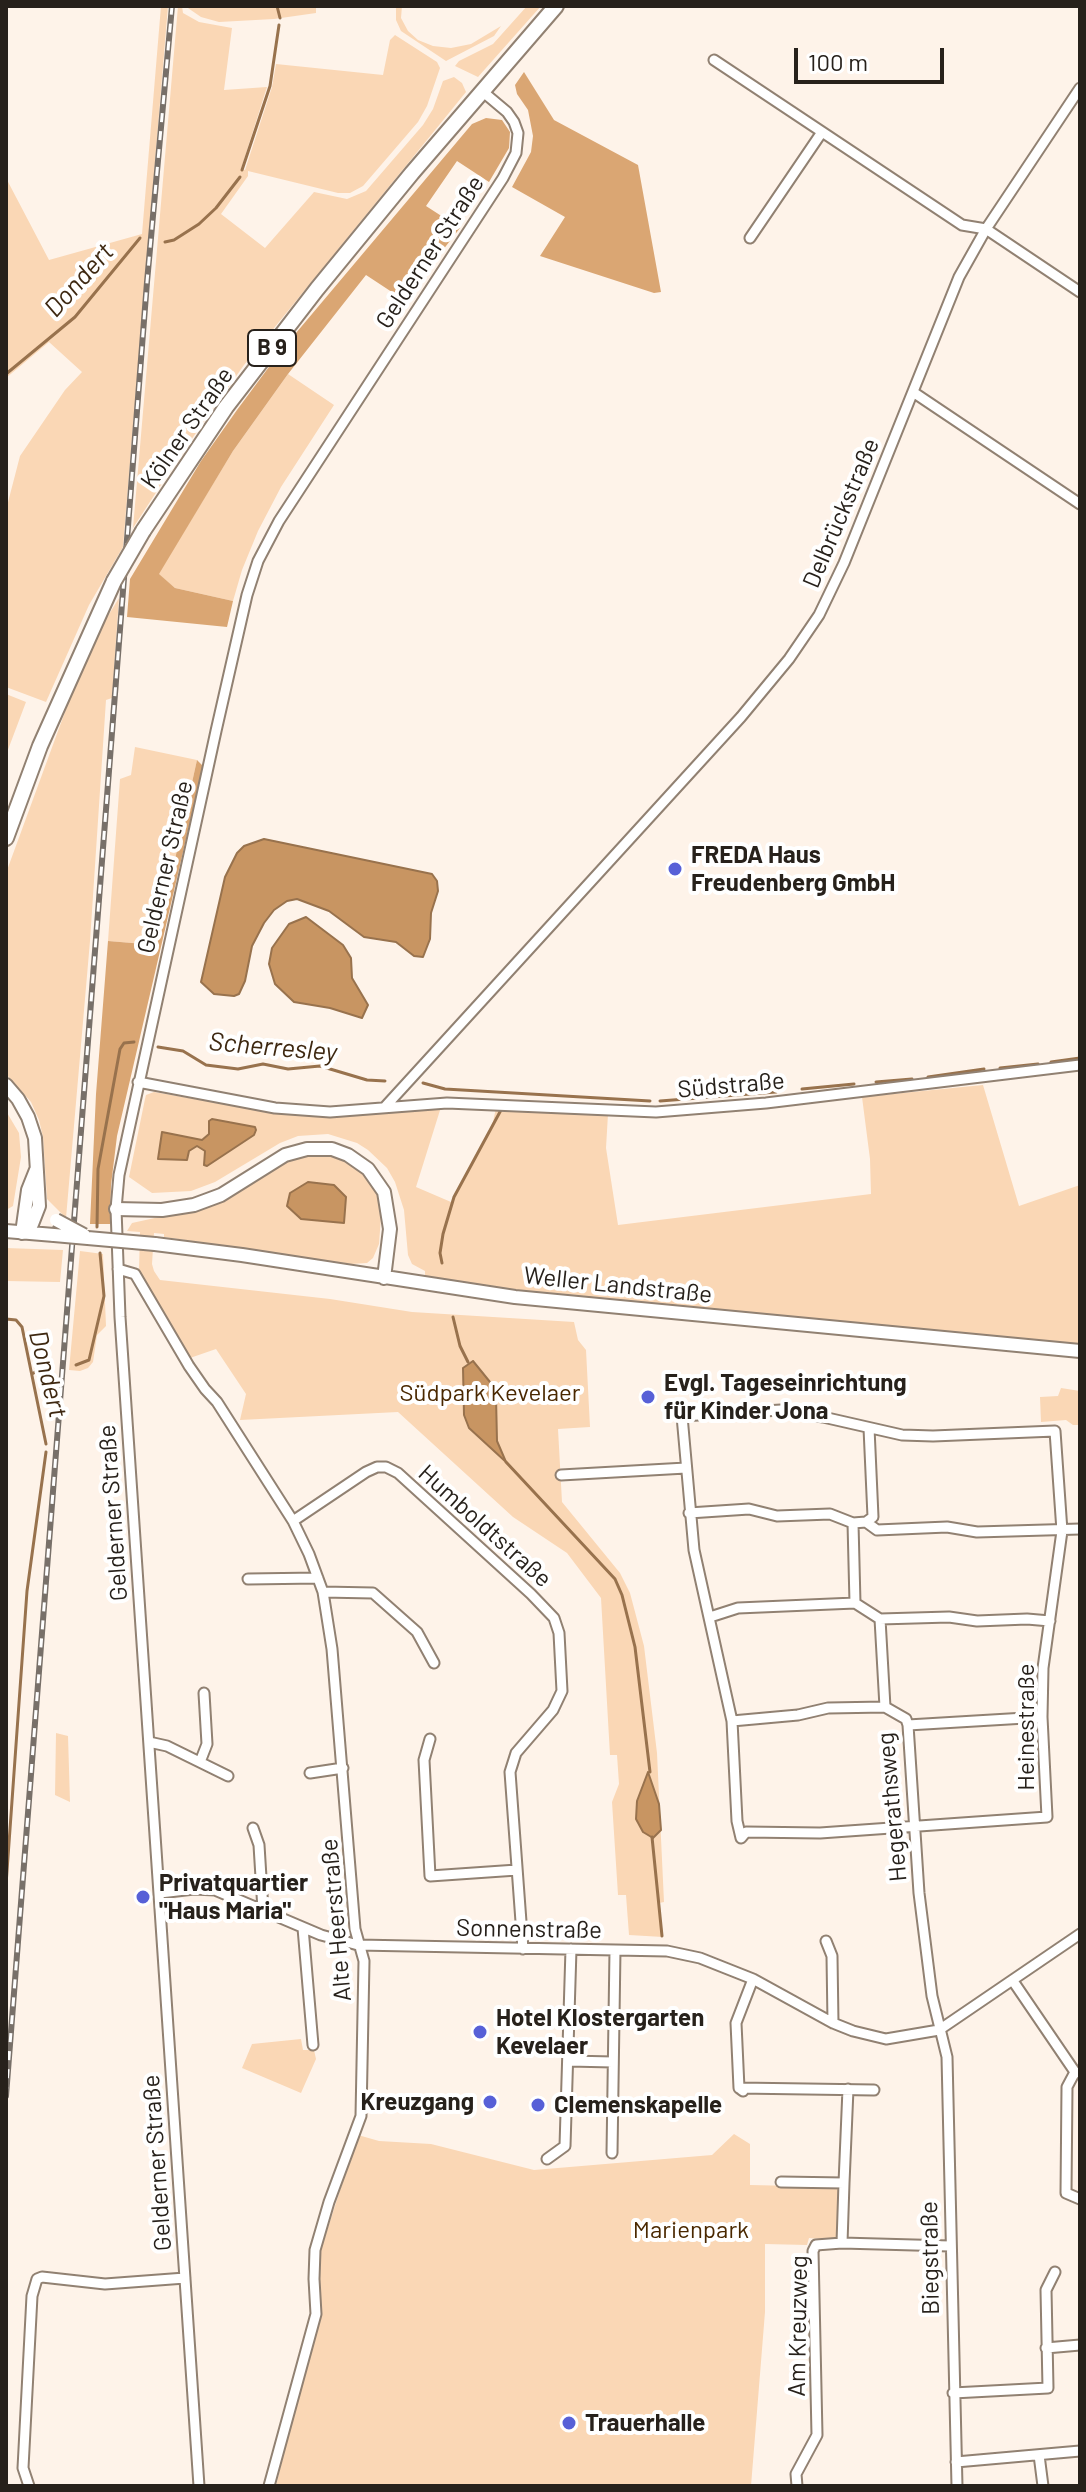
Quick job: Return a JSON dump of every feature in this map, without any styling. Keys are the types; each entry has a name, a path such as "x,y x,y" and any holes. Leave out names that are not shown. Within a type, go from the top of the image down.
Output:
{"main road":[{"name":"B 9","path":"482,91 556,6"},
{"name":"Kölner Straße","path":"6,838 40,746 114,581 143,531 226,407 336,266 482,91"},
{"path":"6,1085 33,1128 40,1200 34,1220 22,1233"},
{"path":"6,1095 23,1108"},
{"path":"116,1209 162,1210 194,1205 221,1195 285,1155 307,1149 332,1149 348,1155 368,1169 384,1192 390,1229 384,1278"},
{"path":"22,1233 28,1190 37,1167"},
{"path":"40,1200 56,1220 95,1239"},
{"name":"Weller Landstraße","path":"6,1231 242,1255 515,1297 1080,1351"}],"street":[{"path":"714,60 962,225 986,229 1080,292"},
{"name":"Delbrückstraße","path":"384,1108 741,717 812,626 844,563 959,277 986,229 1080,88"},
{"name":"Gelderner Straße","path":"199,2486 118,1269 116,1209 123,1149 247,595 258,561 279,521 503,178 516,153 518,133 514,122 482,91"},
{"path":"750,238 822,132"},
{"path":"913,392 1080,504"},
{"name":"Südstraße","path":"138,1082 275,1108 330,1112 447,1103 656,1112 766,1103 1080,1065"},
{"name":"Alte Heerstraße","path":"118,1269 135,1274 189,1366 217,1402 293,1521 323,1592 332,1649 358,1945 364,1961 361,2116 315,2250 316,2314 269,2486"},
{"name":"Heinestraße","path":"781,1410 869,1428 902,1435 933,1436 1055,1431 1062,1531 1043,1668 1047,1817 820,1833 746,1832 741,1838 737,1821 732,1721 694,1550 682,1416 781,1410"},
{"path":"689,1513 749,1509 777,1516 830,1514 853,1523 866,1522 873,1517 869,1428"},
{"name":"Humboldtstraße","path":"293,1521 366,1472 386,1467 398,1473 554,1618 559,1633 562,1691 553,1710 516,1753 510,1772 523,1949"},
{"path":"561,1475 686,1468"},
{"path":"866,1522 877,1530 947,1527 977,1532 1080,1529"},
{"path":"853,1523 855,1603"},
{"path":"248,1579 318,1578"},
{"path":"323,1592 373,1593 417,1632 434,1663"},
{"path":"710,1617 738,1608 855,1603 880,1619 949,1617 977,1621 1050,1621"},
{"name":"Hegerathsweg","path":"880,1619 885,1707 906,1719 908,1725 919,1893 939,2030"},
{"path":"200,1762 207,1744 204,1693"},
{"path":"732,1721 798,1715 828,1708 885,1707"},
{"path":"908,1725 1042,1717"},
{"path":"430,1739 424,1760 430,1876 517,1870"},
{"path":"149,1742 167,1746 228,1776"},
{"path":"310,1773 343,1768"},
{"path":"253,1828 259,1845 263,1910"},
{"name":"Sonnenstraße","path":"160,1893 215,1890 303,1928 358,1945 667,1951 700,1958 753,1979 833,2023 886,2039 939,2030 1080,1934"},
{"path":"303,1928 313,2045"},
{"path":"826,1941 832,1956 833,2023"},
{"path":"547,2159 565,2146 571,1949"},
{"path":"612,2153 615,1950"},
{"path":"753,1979 736,2023 743,2091 874,2090"},
{"path":"1013,1981 1078,2073 1067,2087 1066,2193 1080,2199"},
{"name":"Biegstraße","path":"939,2030 947,2057 957,2486"},
{"path":"569,2061 613,2062"},
{"path":"842,2243 848,2089"},
{"path":"781,2182 844,2183"},
{"name":"Am Kreuzweg","path":"797,2486 796,2474 817,2435 813,2251 816,2245 950,2246"},
{"path":"953,2393 1048,2388 1046,2290 1055,2272"},
{"path":"29,2486 23,2468 32,2296 37,2279 105,2284 185,2278"},
{"path":"1046,2348 1080,2345"},
{"path":"956,2462 1080,2451"},
{"path":"1039,2455 1043,2486"}],"green space":[{"path":"161,6 168,6 123,547 89,605 46,702 6,687 6,510 20,456 65,390 82,372 49,342 6,378 6,178 49,260 142,234"},
{"path":"178,6 182,6 183,13 199,22 232,28 224,90 267,87 241,169 245,170 272,87 276,64 383,75 390,40 395,35 437,62 440,68 418,122 363,186 350,193 338,193 248,171 248,176 221,214 265,248 314,192 347,199 366,191 423,125 433,109 443,81 454,77 462,83 466,92 244,365 133,528"},
{"path":"185,6 316,6 316,13 219,22 201,17"},
{"path":"396,6 402,6 401,18 408,31 418,40 433,46 451,48 471,44 501,26 494,36 446,61 401,31 396,20"},
{"path":"527,6 541,6 478,77 455,66 493,44"},
{"path":"288,374 334,405 281,487 258,531 233,601 175,588 158,574 233,451"},
{"path":"119,598 112,698 106,700 90,941 66,1218 47,1199 39,1120 31,1102 6,1074 6,873 69,701 103,624"},
{"path":"6,694 26,702 6,755"},
{"path":"135,747 197,760 156,945 108,941 120,779 131,775"},
{"path":"983,1085 1019,1206 1080,1185 1080,1345 573,1297 491,1288 425,1276 425,1271 412,1264 408,1255 404,1210 387,1168 357,1143 328,1134 298,1136 280,1143 215,1182 191,1191 152,1193 129,1177 146,1095 154,1092 276,1113 319,1116 441,1107 416,1187 451,1202 485,1140 496,1108 608,1114 606,1148 618,1225 871,1194 862,1097"},
{"path":"6,1111 19,1133 21,1157 13,1206 6,1210"},
{"name":"Südpark Kevelaer","path":"326,1154 347,1160 364,1173 378,1193 381,1217 379,1244 373,1258 367,1263 351,1264 154,1233 154,1271 160,1280 330,1299 412,1312 574,1322 578,1340 586,1350 590,1427 558,1429 562,1502 620,1573 630,1593 644,1646 657,1753 664,1902 659,1903 663,1937 629,1935 626,1895 618,1895 612,1802 619,1784 617,1755 610,1755 601,1598 567,1553 513,1517 398,1412 240,1420 246,1394 216,1349 190,1358 135,1271 139,1270 140,1232 127,1231 132,1223 182,1212 287,1159"},
{"path":"6,1248 63,1250 60,1282 6,1281"},
{"path":"80,1251 103,1254 106,1326 97,1335 93,1362 80,1371 69,1370"},
{"path":"1061,1388 1080,1391 1080,1425 1066,1420 1041,1422 1040,1397 1058,1396"},
{"path":"56,1733 68,1736 70,1802 55,1795"},
{"path":"301,2039 303,2050 314,2050 316,2059 301,2093 242,2068 252,2044"},
{"name":"Marienpark","path":"734,2134 750,2144 750,2185 841,2187 840,2241 809,2238 807,2245 765,2244 765,2312 751,2486 276,2486 318,2314 321,2249 358,2135 379,2141 431,2144 534,2170 712,2155"}],"shaded area":[{"path":"524,72 554,120 638,165 661,292 654,293 540,256 565,217 512,187 531,152 533,136 528,110 515,85"},
{"path":"486,118 502,120 510,132 509,148 489,182 457,161 426,206 460,228 404,300 366,275 288,374 233,451 159,574 175,588 233,601 227,627 127,617 130,579 201,461 237,410 280,352 472,124"},
{"path":"197,760 203,766 117,1136 110,1224 90,1224 108,941 156,945"},
{"path":"264,839 432,874 438,891 431,913 430,939 423,957 414,956 396,942 364,937 329,911 297,899 287,901 274,910 264,923 252,946 239,994 214,994 201,982 225,877 244,846"},
{"path":"306,917 343,945 351,958 352,978 368,1005 362,1018 330,1008 294,1002 275,984 269,964 272,948 289,924"},
{"path":"209,1121 255,1127 256,1130 254,1135 207,1166 204,1165 205,1151 197,1146 189,1151 187,1160 158,1159 162,1132 202,1140 209,1134"},
{"path":"308,1182 334,1185 346,1197 344,1223 301,1219 287,1206 290,1193"},
{"path":"473,1361 490,1382 496,1397 497,1441 506,1462 469,1428 464,1415 463,1368"},
{"path":"648,1772 659,1804 661,1830 653,1838 643,1832 636,1819 637,1801"}],"waterway":[{"name":"Dondert","path":"277,6 280,18"},
{"name":"Dondert","path":"242,170 270,86 279,25"},
{"name":"Dondert","path":"165,242 174,240 199,224 240,177"},
{"name":"Dondert","path":"6,374 75,317 140,238"},
{"name":"Scherresley","path":"97,1227 98,1169 120,1049 124,1043 134,1042"},
{"name":"Scherresley","path":"158,1047 183,1051 206,1065 238,1069 263,1064 288,1069 320,1066 367,1080 385,1081"},
{"name":"Scherresley","path":"1051,1062 1080,1058"},
{"name":"Scherresley","path":"1000,1068 1038,1064"},
{"name":"Scherresley","path":"928,1077 984,1069"},
{"name":"Scherresley","path":"876,1082 912,1079"},
{"name":"Scherresley","path":"423,1083 445,1089 650,1101"},
{"name":"Scherresley","path":"802,1089 854,1084"},
{"name":"Scherresley","path":"660,1101 776,1092"},
{"path":"442,1263 443,1234 454,1197 501,1110"},
{"name":"Scherresley","path":"76,1365 89,1360 104,1296 100,1253"},
{"path":"453,1317 460,1346 468,1362"},
{"name":"Dondert","path":"6,1319 16,1320 22,1327 46,1444"},
{"name":"Scherresley","path":"32,1374 50,1363"},
{"name":"Dondert","path":"6,1885 27,1591 46,1452"},
{"path":"506,1462 615,1579 635,1647 650,1772"},
{"path":"652,1837 662,1936"}],"railway":[{"path":"6,2096 147,282 172,6"}],"place":[{"name":"FREDA Haus Freudenberg GmbH","path":"675,869"},
{"name":"Evgl. Tageseinrichtung für Kinder Jona","path":"648,1397"},
{"name":"Privatquartier \"Haus Maria\"","path":"143,1897"},
{"name":"Hotel Klostergarten Kevelaer","path":"480,2032"},
{"name":"Kreuzgang","path":"490,2102"},
{"name":"Clemenskapelle","path":"538,2105"},
{"name":"Trauerhalle","path":"569,2423"}]}
